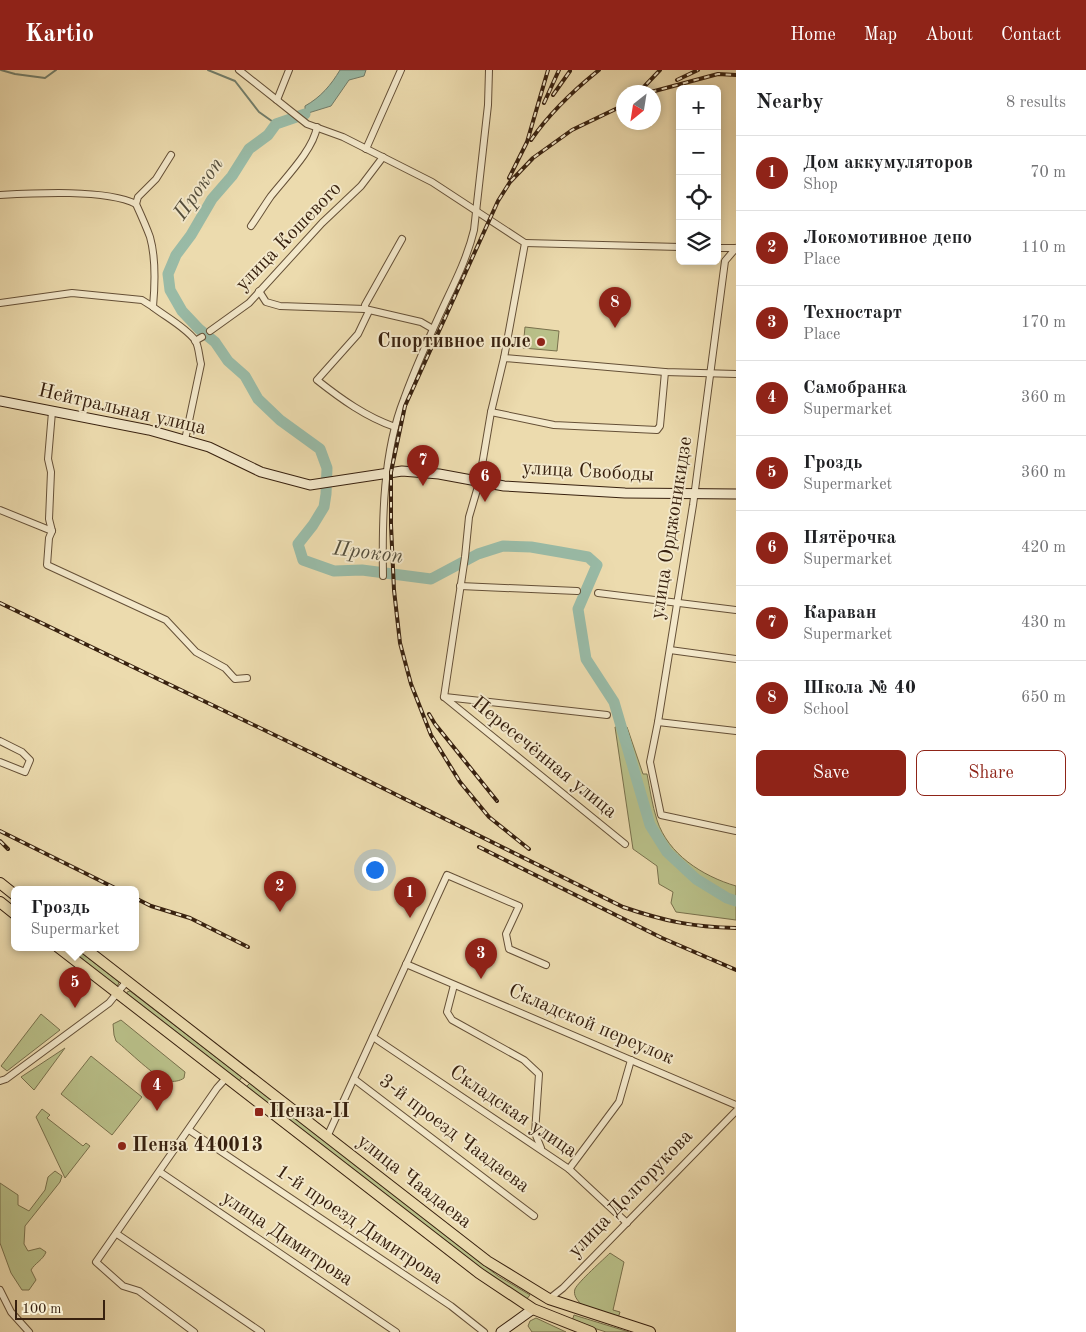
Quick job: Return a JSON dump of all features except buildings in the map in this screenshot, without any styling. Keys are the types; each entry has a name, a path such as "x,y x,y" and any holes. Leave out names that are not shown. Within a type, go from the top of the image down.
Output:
{"main road":[{"name":"Нейтральная улица","path":"0,401 149,430 209,447 261,472 310,485 386,472 402,471 439,474"},
{"name":"улица Свободы","path":"439,474 479,483 504,486 626,493 736,494"},
{"path":"0,884 11,892"},
{"path":"0,902 11,911"},
{"name":"улица Чаадаева","path":"63,951 479,1273 533,1309 591,1332"},
{"name":"улица Чаадаева","path":"87,951 487,1261 549,1299 650,1332"},
{"path":"501,1332 549,1299"}],"street":[{"path":"239,70 307,124 366,149 432,182 525,243 676,247"},
{"path":"277,100 289,70"},
{"path":"366,149 401,70"},
{"path":"383,576 386,472 395,427 403,401 433,329 470,248 488,105 489,70"},
{"path":"251,226 300,159 315,136 317,127"},
{"path":"153,307 154,289 150,238 136,204 138,197 156,180 171,154"},
{"name":"улица Кошевого","path":"210,332 249,303 322,223 361,186 383,157"},
{"path":"0,195 49,193 88,195 125,199 136,204"},
{"path":"395,427 375,420 339,398 317,380 358,334 367,310 365,305 402,239"},
{"path":"525,243 504,358 491,412 479,483 469,518 464,565 444,697 607,715"},
{"path":"721,248 736,248"},
{"name":"улица Орджоникидзе","path":"736,248 725,260 694,494 670,650 650,762 661,815 736,831"},
{"path":"259,291 266,302 280,306 367,310 422,322 433,329"},
{"path":"0,304 72,294 142,300 153,307 195,341 201,364 185,440"},
{"path":"195,341 202,337"},
{"path":"504,358 665,372 736,374"},
{"path":"491,412 554,425 657,430 660,426 665,372"},
{"path":"52,412 48,459 51,472 49,519 52,530 49,538 47,565 123,602 166,620 196,652 225,668 235,679 247,678"},
{"path":"0,510 52,530"},
{"path":"460,586 577,591"},
{"path":"598,593 736,610"},
{"path":"670,650 736,659"},
{"name":"Пересечённая улица","path":"444,697 625,844"},
{"path":"658,722 736,732"},
{"path":"0,741 22,752 30,760 25,772 0,762"},
{"path":"327,1137 447,875 519,906 506,934 509,949 546,965"},
{"name":"Складской переулок","path":"406,964 736,1105"},
{"path":"0,1082 109,1003 126,981"},
{"path":"454,984 447,1012 452,1020 524,1060 540,1074 535,1134 542,1149"},
{"name":"Складская улица","path":"373,1037 542,1149 569,1169 626,1223"},
{"path":"569,1169 620,1102 631,1060"},
{"path":"194,1332 139,1291 122,1286 96,1262 217,1088 227,1077"},
{"name":"3-й проезд Чаадаева","path":"354,1079 534,1216"},
{"name":"улица Долгорукова","path":"549,1299 563,1288 736,1111"},
{"name":"1-й проезд Димитрова","path":"189,1130 442,1301 484,1332"},
{"name":"улица Димитрова","path":"160,1172 396,1332"},
{"path":"117,1234 261,1332"},
{"path":"0,1290 11,1312 29,1332"}],"green space":[{"name":"Спортивное поле","path":"525,327 559,331 557,351 523,348"},
{"path":"615,727 627,727 643,774 647,774 657,820 669,843 699,870 736,886 736,920 676,912 671,903 673,892 659,884 657,866 633,849"},
{"path":"70,951 79,951 119,982 116,986"},
{"path":"130,991 242,1077 239,1081 127,995 127,992"},
{"path":"41,1014 60,1030 7,1071 1,1066"},
{"path":"121,1020 185,1072 184,1078 179,1081 162,1079 116,1041 113,1024"},
{"path":"65,1048 34,1090 21,1077"},
{"path":"91,1056 142,1097 112,1135 61,1094"},
{"path":"250,1083 498,1276 530,1295 526,1300 492,1278 246,1087"},
{"path":"42,1109 50,1115 47,1118 83,1146 86,1143 90,1146 65,1178 36,1117"},
{"path":"55,1171 62,1176 60,1182 25,1226 24,1244 28,1251 40,1248 46,1252 31,1270 36,1280 29,1290 22,1290 11,1273 0,1243 0,1183 18,1195 18,1205 29,1211 45,1190 48,1177"},
{"path":"610,1253 624,1262 613,1310 620,1312 618,1318 581,1304 575,1293 575,1289 581,1281"},
{"path":"574,1315 629,1332 606,1332 572,1321"},
{"path":"536,1318 566,1332 532,1332 528,1326 530,1321"}],"shaded area":[{"path":"340,70 366,70 364,76 349,80 331,106 305,114 305,106 325,90"}],"waterway":[{"path":"1,70 45,78 56,70"},
{"path":"208,70 235,81 259,112 276,124"},
{"name":"Прокоп","path":"305,114 276,124 268,135 249,149 232,176 212,199 191,235 176,255 168,274 170,290 182,311 215,342 228,361 245,376 258,399 280,420 320,449 327,468 326,494 324,507 298,544 303,560 334,571 362,570 431,579 478,554 503,546 531,547 588,557 597,565 578,609 586,659 614,702 650,825 667,852 696,879 727,898 736,901"}],"railway":[{"path":"509,178 527,142 548,70"},
{"path":"544,103 559,70"},
{"path":"531,140 562,103 599,70"},
{"path":"646,85 660,70"},
{"path":"677,80 698,70"},
{"path":"553,95 570,71"},
{"path":"661,89 718,74 736,75"},
{"path":"529,849 489,817 460,782 431,735 411,684 400,643 394,590 391,472 405,406 498,201 510,182 533,158 572,130 616,109"},
{"path":"0,603 314,754 623,907 678,922 736,928"},
{"path":"429,714 497,801"},
{"path":"0,831 111,886"},
{"path":"0,841 8,849"},
{"path":"479,847 662,938 736,970"},
{"path":"139,900 151,906 190,918 248,947"}],"place":[{"name":"Школа № 40","path":"615,328"},
{"name":"Спортивное поле","path":"541,342"},
{"name":"Караван","path":"423,486"},
{"name":"Пятёрочка","path":"485,502"},
{"name":"Локомотивное депо","path":"280,912"},
{"name":"Дом аккумуляторов","path":"410,918"},
{"name":"Техностарт","path":"481,979"},
{"name":"Гроздь","path":"75,1008"},
{"name":"Самобранка","path":"157,1111"},
{"name":"Пенза-II","path":"259,1112"},
{"name":"Пенза 440013","path":"122,1146"}]}
